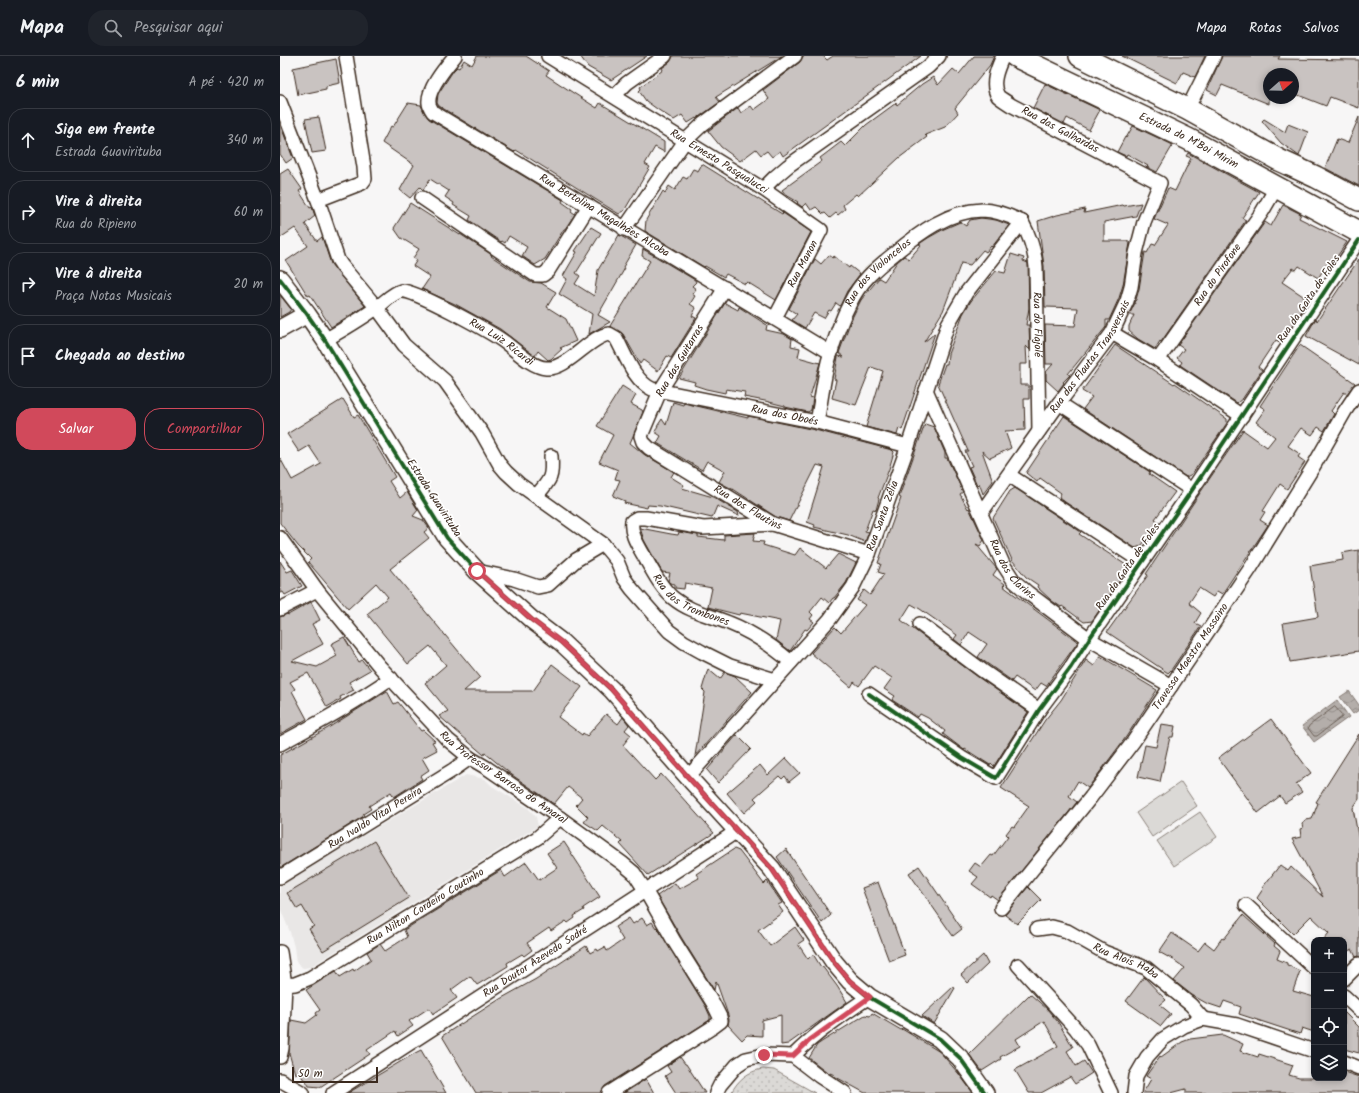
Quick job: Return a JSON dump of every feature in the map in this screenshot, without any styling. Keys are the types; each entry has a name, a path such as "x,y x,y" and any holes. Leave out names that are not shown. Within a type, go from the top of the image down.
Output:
{"main road":[{"name":"Estrada do M'Boi Mirim","path":"1015,56 1051,64 1359,232"},
{"path":"1080,56 1187,109 1279,160 1316,177 1359,200"},
{"path":"1108,56 1244,124 1265,138 1274,147 1279,160"}],"street":[{"path":"318,200 362,182 365,179 346,56"},
{"name":"Rua Bertolina Magalhães Alcoba","path":"455,56 434,84 428,105 433,112 831,353"},
{"name":"Rua Ernesto Pasqualucci","path":"548,56 763,189 788,166 928,67 938,56"},
{"path":"614,96 627,83 665,56"},
{"path":"624,229 686,141 703,124 795,56"},
{"name":"Rua das Galhardas","path":"1003,56 995,77 998,96 1011,105 1160,183"},
{"path":"1193,98 1214,56"},
{"path":"280,102 318,200 338,260 377,308 404,345 445,381 482,433 500,465 519,484 603,544 617,561 624,578 632,589 669,631 696,649 730,666 775,680"},
{"name":"Rua das Flautas Transversais","path":"981,513 1059,403 1112,333 1127,301 1131,287 1136,253 1144,222 1160,183"},
{"name":"Rua do Pirofone","path":"1158,360 1262,212 1276,188"},
{"name":"Rua Manon","path":"763,189 821,230 775,318"},
{"path":"422,198 535,275 543,275 548,271 589,206"},
{"name":"Rua dos Violoncelos","path":"817,422 831,353 850,302 860,285 871,272 923,230 938,222 957,215 982,210 1010,216 1022,222"},
{"name":"Rua Santa Zélia","path":"688,777 830,618 853,587 869,554 908,446 948,324 966,293 1022,222"},
{"name":"Rua do Flajolé","path":"1022,222 1031,239 1035,253 1039,431"},
{"name":"Rua da Gaita de Foles","path":"869,694 962,758 996,778 1039,710 1072,667 1089,639 1192,490 1359,240"},
{"name":"Estrada Guavirituba","path":"280,279 325,340 447,538 477,571 532,620 561,642 612,690 688,777 772,869 834,962 850,981 870,997 940,1039 960,1058 985,1093"},
{"name":"Rua das Guitarras","path":"641,436 660,391 725,288"},
{"name":"Rua Luiz Ricardi","path":"325,340 377,308 400,291 410,292 495,336 527,360 545,368 552,369 556,367 580,352 600,336 609,334 616,338 640,380 647,386 660,391"},
{"path":"280,329 307,314"},
{"path":"1112,333 1158,360 1242,416"},
{"name":"Rua dos Clarins","path":"926,390 1003,564 1014,581 1043,605 1089,639 1171,686"},
{"name":"Travessa Maestro Massaino","path":"1001,908 1091,797 1133,742 1250,569 1359,390"},
{"name":"Rua dos Oboés","path":"660,391 817,422 908,446"},
{"path":"1059,403 1192,490"},
{"name":"Rua dos Flautins","path":"641,436 643,442 649,448 773,524 869,554"},
{"path":"536,496 552,475 551,456"},
{"path":"1009,475 1142,562"},
{"name":"Rua dos Trombones","path":"773,524 703,528 646,518 637,518 632,521 632,531 637,544 647,561 661,584 672,597 686,607 730,623 750,633 768,644 791,662"},
{"name":"Rua Professor Barroso do Amaral","path":"280,538 317,590 391,678 448,740 470,758 560,818 634,873 674,941 713,1002 721,1021 609,1093"},
{"path":"477,571 514,579 538,587 543,586 548,584 576,560 603,544"},
{"path":"280,610 317,590"},
{"path":"920,624 1039,710"},
{"path":"280,744 365,696 391,678"},
{"name":"Rua Ivaldo Vital Pereira","path":"280,878 470,758"},
{"name":"Rua Nilton Cordeiro Coutinho","path":"285,985 295,984 310,978 537,838 560,818"},
{"name":"Rua Doutor Azevedo Sodré","path":"333,1093 737,830"},
{"path":"1246,905 1311,965"},
{"name":"Rua Alois Haba","path":"1037,929 1052,927 1067,931 1104,952 1146,968 1191,1005 1203,1019"},
{"path":"280,955 285,985 282,1048 280,1057"},
{"path":"1347,976 1359,964"},
{"path":"1018,965 1088,1045 1111,1093"},
{"path":"793,1056 810,1040 870,997"},
{"path":"1347,999 1359,1010"},
{"path":"1134,1093 1136,1076 1146,1057 1163,1039 1184,1026 1203,1019 1237,1025 1311,1050"},
{"path":"716,1093 720,1085 736,1065 746,1059 764,1055 793,1056 819,1076 845,1093"},
{"path":"1347,1063 1359,1068"},
{"path":"280,1080 303,1093"}],"shaded area":[{"path":"466,775 485,779 492,786 528,808 536,817 538,826 310,967 303,968 296,962 290,932 280,908 280,885"},
{"path":"1181,782 1197,806 1152,837 1136,813"},
{"path":"1200,812 1217,837 1174,866 1157,841"},
{"path":"763,1069 774,1070 815,1093 731,1093 737,1084 748,1074"}],"water":[{"path":"1349,691 1359,705 1359,710 1353,714 1340,697"},
{"path":"1337,700 1349,717 1314,742 1302,726"}],"building":[{"path":"477,56 526,56 549,71 546,75 597,108 600,103 664,142 664,152 655,147 645,164 650,167 624,211 619,214 516,150 514,152 439,106 437,103 438,94 453,71 457,67 459,68 464,60 472,65"},
{"path":"580,56 647,56 611,80 588,67"},
{"path":"673,56 782,56 716,97 720,102 688,123 682,115 674,120 657,109 646,101 639,91 641,89 640,87 663,70 662,68 670,62"},
{"path":"803,56 823,56 827,60 833,56 921,56 783,156 780,151 772,157 767,151 761,155 756,149 740,161 721,147 708,131 738,108 741,113 751,106 754,110 769,99 763,90 800,62"},
{"path":"974,56 994,56 990,65 955,108 958,113 945,127 925,135 927,137 899,158 858,196 856,194 843,205 845,209 838,215 836,213 830,218 816,207 811,210 806,203 802,207 797,203 798,202 786,195 782,190 822,161 820,158 841,142 845,146 866,125 896,103 897,105 922,84 933,77 938,85 953,69 959,74"},
{"path":"1122,56 1205,56 1195,77 1183,72 1177,83"},
{"path":"1222,56 1280,56 1278,59 1359,60 1359,108 1330,97 1326,106 1299,95 1299,68 1263,68 1263,102 1222,85 1217,95 1207,90"},
{"path":"336,59 340,83 326,86 326,89 298,95 293,68"},
{"path":"1045,84 1100,110 1089,130 1067,118 1064,124 1033,108"},
{"path":"408,103 421,105 429,119 563,200 562,202 572,209 571,211 575,214 545,259 535,265 522,256 527,247 509,236 505,243 502,241 501,242 469,220 471,216 453,205 454,203 445,197 449,191 430,179 423,190 420,187 410,198 400,190 414,165 382,143 391,126 393,127"},
{"path":"319,117 326,151 312,153 305,119"},
{"path":"1359,117 1359,186 1325,168 1337,139 1348,143"},
{"path":"1264,119 1285,132 1288,124 1308,132 1299,156 1281,143 1262,121"},
{"path":"280,124 293,158 286,163 280,154"},
{"path":"1133,126 1173,145 1157,172 1127,154 1126,156 1117,152"},
{"path":"1188,153 1259,192 1242,218 1246,220 1155,349 1138,339 1129,331 1129,326 1134,315 1129,315 1135,303 1139,289 1145,252 1147,253 1152,244 1155,245 1168,225 1154,219 1168,188 1175,191 1191,158 1186,156"},
{"path":"702,164 782,214 783,213 811,232 776,300 747,282 745,284 726,274 724,277 705,266 704,267 645,231 646,220 663,191 665,193 669,186 675,190 683,177 687,179 693,169 698,171"},
{"path":"288,169 302,189 299,191 310,208 312,207 315,216 305,224 317,241 322,237 331,264 365,306 331,327 310,295 308,296 286,261 308,246 295,228 280,238 280,174"},
{"path":"410,203 492,255 491,256 530,282 541,283 556,292 547,307 566,319 576,341 560,348 562,349 551,359 548,360 538,351 535,356 500,329 455,304 422,289 430,277 413,266 417,260 413,258 419,249 401,238 394,228"},
{"path":"1141,203 1136,216 1104,222 1104,241 1127,241 1130,243 1123,285 1109,320 1106,320 1106,327 1068,374 1070,375 1063,382 1064,383 1058,391 1046,380 1046,372 1053,364 1046,364 1045,325 1075,326 1078,308 1045,307 1044,266 1038,221 1085,209 1084,213"},
{"path":"1283,205 1301,214 1299,218 1347,242 1334,261 1331,259 1318,278 1299,266 1296,270 1293,268 1282,282 1309,300 1281,343 1276,340 1258,367 1262,370 1243,398 1237,403 1180,365 1182,362 1177,358 1184,349 1178,345 1265,222 1271,226"},
{"path":"981,218 996,220 1009,225 992,247 991,246 986,252 983,250 970,265 961,263 943,311 924,342 935,333 902,430 899,428 897,435 866,427 883,371 871,367 856,405 832,398 836,380 834,379 838,356 844,357 839,353 851,320 861,300 879,278 884,281 897,262 904,256 909,259 921,245 919,244 944,229 960,222 966,226 970,220"},
{"path":"591,227 601,233 576,273 580,276 575,284 594,296 598,270 619,235 636,245 623,267 625,268 598,315 610,322 589,334 592,314 559,294 567,279 563,276 577,252 575,251"},
{"path":"643,249 696,282 692,286 696,289 692,294 695,296 690,304 696,308 692,316 696,318 671,358 667,356 658,371 643,360 640,364 623,334 610,326 650,261 642,256"},
{"path":"1011,254 1024,258 1023,261 1028,263 1029,308 1026,325 1029,325 1030,350 1026,346 1027,364 1020,364 1020,385 1029,385 1029,399 1024,399 1025,430 1005,431 1011,448 990,458 982,451 993,481 983,494 979,483 977,485 969,467 972,466 965,451 968,451 938,384 945,364 947,364 948,354 963,314 971,301 996,271 1005,273"},
{"path":"829,255 833,258 834,256 849,268 850,266 860,274 847,291 840,306 836,303 824,318 814,313 805,328 792,320 797,314 789,309 815,259 821,264"},
{"path":"1359,259 1359,365 1306,336 1316,318 1317,321"},
{"path":"280,295 291,309 289,312 280,317"},
{"path":"725,303 738,310 739,307 767,325 766,330 784,334 792,339 791,346 800,348 798,357 820,363 810,397 813,398 811,410 808,412 744,397 745,392 726,389 725,393 706,389 694,385 695,382 679,378"},
{"path":"1115,345 1174,384 1175,383 1227,419 1227,423 1192,474 1186,477 1083,409 1092,397 1082,391"},
{"path":"1300,345 1355,383 1347,394 1344,392 1331,411 1334,414 1324,431 1318,427 1312,435 1301,428 1288,446 1300,454 1298,457 1305,462 1287,489 1280,484 1263,511 1265,512 1260,520 1268,525 1222,594 1217,591 1213,597 1199,588 1189,603 1201,613 1195,623 1201,626 1168,673 1107,632 1148,575 1146,574 1243,430 1267,447 1275,437 1256,422 1265,409 1260,406"},
{"path":"622,386 636,395 631,404 643,412 630,443 645,455 674,472 671,477 684,485 682,488 713,497 738,512 739,516 717,506 712,518 660,506 648,505 647,508 624,503 625,501 613,496 620,480 615,479 618,470 599,462 613,435 597,426"},
{"path":"343,399 354,417 358,415 395,477 389,481 400,498 407,492 418,510 413,516 423,520 429,528 424,532 429,538 390,569 480,677 464,691 533,691 552,664 582,687 558,717 582,735 583,733 587,736 606,714 618,724 623,717 629,725 625,730 631,735 623,745 655,780 661,774 714,833 648,875 620,844 622,842 603,826 598,831 584,822 588,817 576,805 582,798 568,787 554,804 512,775 485,753 484,755 439,716 448,711 425,683 446,665 430,646 408,664 367,614 388,597 376,583 348,609 308,562 311,559 298,546 280,523 280,458 292,480 321,464 309,446 299,452 287,434"},
{"path":"673,402 815,430 892,450 894,452 878,498 876,510 873,509 865,531 869,532 865,542 848,535 814,527 815,525 807,522 824,467 817,465 789,521 776,517 733,489 734,490 719,482 725,471 707,461 702,470 657,443 661,436 655,432 662,419 666,425"},
{"path":"1064,416 1150,472 1149,474 1175,492 1155,519 1159,522 1147,541 1146,540 1141,546 1135,548 1065,502 1059,497 1061,493 1040,478 1037,482 1026,473"},
{"path":"925,424 934,427 945,453 945,458 947,458 963,492 960,494 968,509 969,508 984,540 980,546 976,544 997,569 993,575 1005,584 1003,586 1078,642 1046,686 1041,683 1035,691 1015,677 1012,681 978,657 987,644 969,632 961,645 954,639 957,635 911,604 901,620 1028,712 994,766 965,749 964,750 943,734 945,731 928,718 920,714 918,717 892,700 895,696 884,689 892,678 874,666 859,686 854,682 851,687 811,653 835,627 841,633 865,605 857,600 864,590 870,595 884,574 878,572 881,564 878,563 901,498 899,497"},
{"path":"1015,488 1081,532 1079,534 1129,567 1092,621 1084,622 1062,606 1061,607 1052,601 1037,587 1038,585 1026,577 1012,560 993,518 1010,491"},
{"path":"640,528 678,535 679,532 698,535 698,537 724,540 724,535 755,533 753,541 764,542 763,545 795,555 800,548 826,568 838,554 856,563 846,583 834,598 829,603 822,597 810,612 813,615 810,619 814,622 807,630 805,629 790,651 776,640 780,621 740,613 739,615 708,607 712,588 685,583 684,589 675,588 675,584 668,581 670,573 662,572 644,540"},
{"path":"1359,550 1359,651 1290,662 1283,623 1318,617 1310,566 1343,560 1342,553"},
{"path":"280,561 287,572 292,570 302,586 285,595 283,592 280,593"},
{"path":"311,602 320,620 312,624 323,644 292,661 317,667 337,656 331,644 344,637 359,662 362,660 370,670 349,682 354,690 340,697 341,699 327,707 308,673 290,682 295,689 292,691 307,719 280,734 280,617 287,614 288,615"},
{"path":"1100,656 1157,690 1126,737 1088,788 1078,781 1069,796 1077,802 998,900 991,895 990,897 972,884 978,877 969,871 975,863 981,867 991,855 993,856 1008,836 1006,834 1012,826 1014,827 1029,806 1001,788 1045,720 1061,700 1086,660 1094,666"},
{"path":"708,669 720,679 725,672 735,676 752,692 695,756 705,692 702,689"},
{"path":"387,691 394,704 398,702 421,731 423,730 435,741 432,742 437,750 422,758 429,770 420,776 422,779 394,797 391,792 369,806 371,809 363,814 364,816 280,868 280,755 328,728"},
{"path":"1271,719 1311,773 1296,784 1302,792 1285,803 1280,796 1258,813 1218,758"},
{"path":"1161,724 1175,726 1173,737 1170,737 1160,782 1138,777 1145,745 1156,747"},
{"path":"1359,734 1359,799 1353,808 1359,841 1359,956 1356,957 1352,949 1347,952 1347,937 1326,937 1329,933 1311,916 1293,934 1257,898 1263,889 1262,888 1280,865 1288,871 1291,867 1323,897 1292,839 1301,837 1300,829 1303,828 1302,824 1305,820 1312,819 1318,803 1316,802"},
{"path":"737,735 751,749 718,783 707,770"},
{"path":"786,758 800,773 789,782 785,776 782,779 779,776 754,798 757,801 744,813 727,793 760,765 768,775"},
{"path":"374,841 409,898 323,951 309,929 314,926 302,906 297,909 287,893"},
{"path":"564,842 600,897 583,908 584,910 574,916 575,918 568,923 566,921 551,931 549,928 527,943 532,950 524,956 522,954 507,963 508,966 477,985 470,976 451,990 457,998 433,1014 429,1008 409,1021 413,1026 398,1036 395,1031 367,1050 370,1054 320,1087 309,1086 299,1072 295,1074 289,1053 291,1020 306,1023 317,1015 316,1013 320,1010 306,990 336,971 340,977 353,969 354,971 371,959 367,952 380,944 385,951 407,937 404,930 501,870 505,877 526,862 539,880 557,868 547,853"},
{"path":"734,849 739,851 764,884 767,881 782,903 778,905 783,912 758,930 770,946 795,927 804,940 798,944 808,959 813,954 847,1002 788,1044 781,1045 781,1015 762,1020 762,1036 747,1035 742,1040 728,1025 728,1015 716,981 714,990 657,896 675,883 679,889 699,878 696,874"},
{"path":"786,849 831,915 822,923 777,857"},
{"path":"919,866 962,929 953,936 909,873"},
{"path":"878,882 905,955 889,961 862,888"},
{"path":"1028,887 1041,900 1017,924 1005,915"},
{"path":"1243,915 1275,944 1274,946 1280,951 1277,959 1300,971 1293,991 1311,996 1311,1031 1302,1028 1300,1034 1239,1014 1241,1007 1224,1001 1221,1008 1206,1003 1192,995 1174,981 1185,968 1168,956 1159,952 1172,933 1198,951 1205,942 1214,949 1222,938 1224,939"},
{"path":"629,918 633,924 642,918 647,925 652,922 656,928 657,927 706,1007 710,1020 605,1086 601,1093 476,1093 442,1036 500,999 536,979 586,946 590,953 605,947 607,951 623,940 615,927"},
{"path":"983,955 988,964 968,983 961,975"},
{"path":"1144,977 1166,1000 1160,1005 1171,1014 1161,1026 1126,1001"},
{"path":"953,987 955,988 934,1024 922,1016"},
{"path":"1030,994 1047,1009 1058,1022 1073,1047 1067,1051 1076,1066 1084,1061 1092,1073 1075,1084 1070,1077 1041,1093 1029,1093 1015,1070 1058,1046 1044,1021 1016,1039 1020,1046 1000,1057 1001,1059 982,1071 969,1054"},
{"path":"872,1013 940,1052 973,1093 865,1093 834,1076 835,1075 827,1072 809,1058 817,1045 865,1015 870,1016"},
{"path":"1347,1015 1359,1027 1359,1053 1347,1050"},
{"path":"1223,1035 1243,1044 1240,1051 1258,1057 1259,1054 1293,1065 1289,1075 1299,1078 1311,1078 1311,1081 1347,1081 1347,1073 1359,1077 1359,1093 1186,1093 1186,1089 1171,1093 1143,1093 1151,1079 1146,1076 1160,1056 1161,1057 1182,1042 1190,1039"},
{"path":"421,1050 446,1093 348,1093 415,1053"},
{"path":"680,1057 705,1093 676,1093 665,1076 671,1072 667,1066"},
{"path":"646,1079 654,1093 624,1093"}],"cycle path":[{"path":"869,694 962,758 996,778 1039,710 1071,667 1192,490 1359,240"},
{"path":"280,279 325,340 447,538 477,571 532,620 561,642 612,690 688,777 772,869 834,962 850,981 869,997 940,1039 960,1058 985,1093"}],"route":[{"path":"477,571 532,620 561,642 612,690 688,777 772,869 834,962 850,981 870,997 834,1021 793,1056 764,1055"}]}
